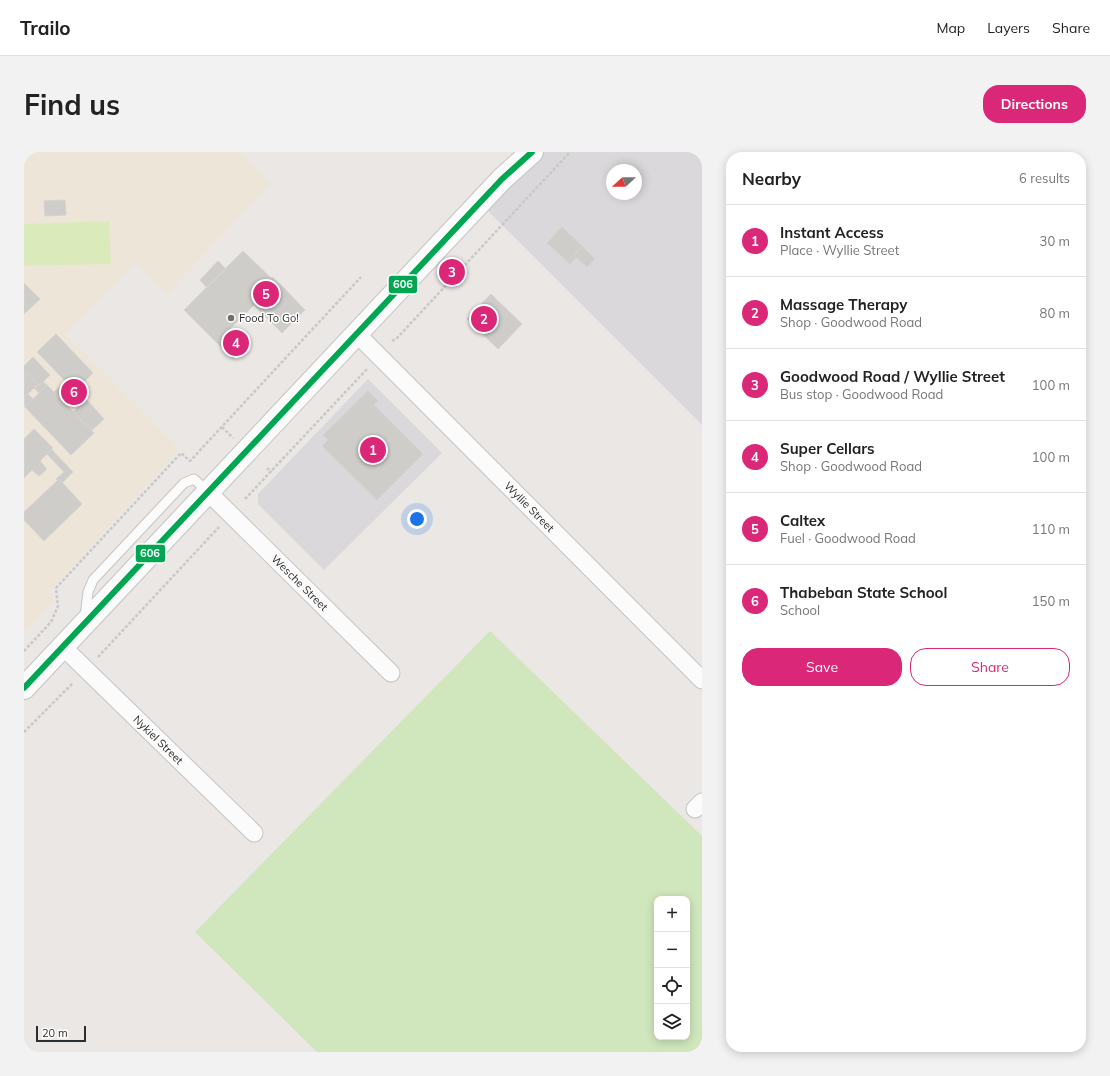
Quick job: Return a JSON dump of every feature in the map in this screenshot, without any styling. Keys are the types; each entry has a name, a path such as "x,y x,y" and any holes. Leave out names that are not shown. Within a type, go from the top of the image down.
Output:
{"main road":[{"path":"502,179 521,152"},
{"path":"24,688 502,179 532,152"}],"street":[{"name":"Wyllie Street","path":"357,334 702,680"},
{"name":"Wesche Street","path":"208,492 391,673"},
{"name":"Nykiel Street","path":"62,647 254,834"}],"path":[{"path":"392,341 570,152"},
{"path":"24,651 51,622 58,606 56,588 181,453 190,461 361,277"},
{"path":"245,499 373,363"},
{"path":"222,427 236,442"},
{"path":"267,468 272,472"},
{"path":"98,657 219,527"},
{"path":"24,732 73,683"}],"shaded area":[{"path":"24,152 241,152 271,183 167,294 136,262 66,334 180,449 48,593 55,600 24,634"},
{"path":"528,152 702,152 702,425 480,203"},
{"path":"368,379 442,453 324,570 258,504 258,494"}],"green space":[{"path":"109,221 111,264 24,266 24,224"},
{"path":"490,631 702,836 702,1052 317,1052 195,932"}],"building":[{"path":"65,200 66,215 45,216 44,201"},
{"path":"562,227 582,246 574,255 577,257 570,264 547,243"},
{"path":"582,246 595,259 587,267 574,255"},
{"path":"243,251 271,278 249,300 254,305 230,329 246,346 233,359 184,310"},
{"path":"218,261 226,269 207,288 200,280"},
{"path":"272,277 283,287 260,311 249,300"},
{"path":"24,283 40,299 24,314"},
{"path":"283,287 305,310 282,333 260,311"},
{"path":"491,294 522,324 498,349 467,319"},
{"path":"56,334 93,373 75,391 37,352"},
{"path":"33,357 50,375 39,386 28,373 24,377 24,366"},
{"path":"28,373 38,384 24,398 24,377"},
{"path":"65,381 69,385 58,396 54,392"},
{"path":"43,382 47,385 39,393 34,388"},
{"path":"47,385 94,433 71,455 25,407"},
{"path":"368,391 378,401 374,405 423,454 377,500 322,446 328,440 323,435"},
{"path":"28,394 33,399 25,407 24,397"},
{"path":"86,399 104,419 91,431 73,412"},
{"path":"34,429 53,448 40,461 47,469 39,476 32,470 24,478 24,439"},
{"path":"51,449 73,472 62,483 56,479 64,472 47,454"},
{"path":"59,479 82,504 44,541 24,520 24,512"}],"transit line":[{"name":"606","path":"24,688 502,179 532,152"}],"place":[{"name":"Goodwood Road / Wyllie Street","path":"452,272"},
{"name":"Caltex","path":"266,294"},
{"name":"Food To Go!","path":"231,318"},
{"name":"Massage Therapy","path":"484,319"},
{"name":"Super Cellars","path":"236,343"},
{"name":"Thabeban State School","path":"74,392"},
{"name":"Instant Access","path":"373,450"}]}
